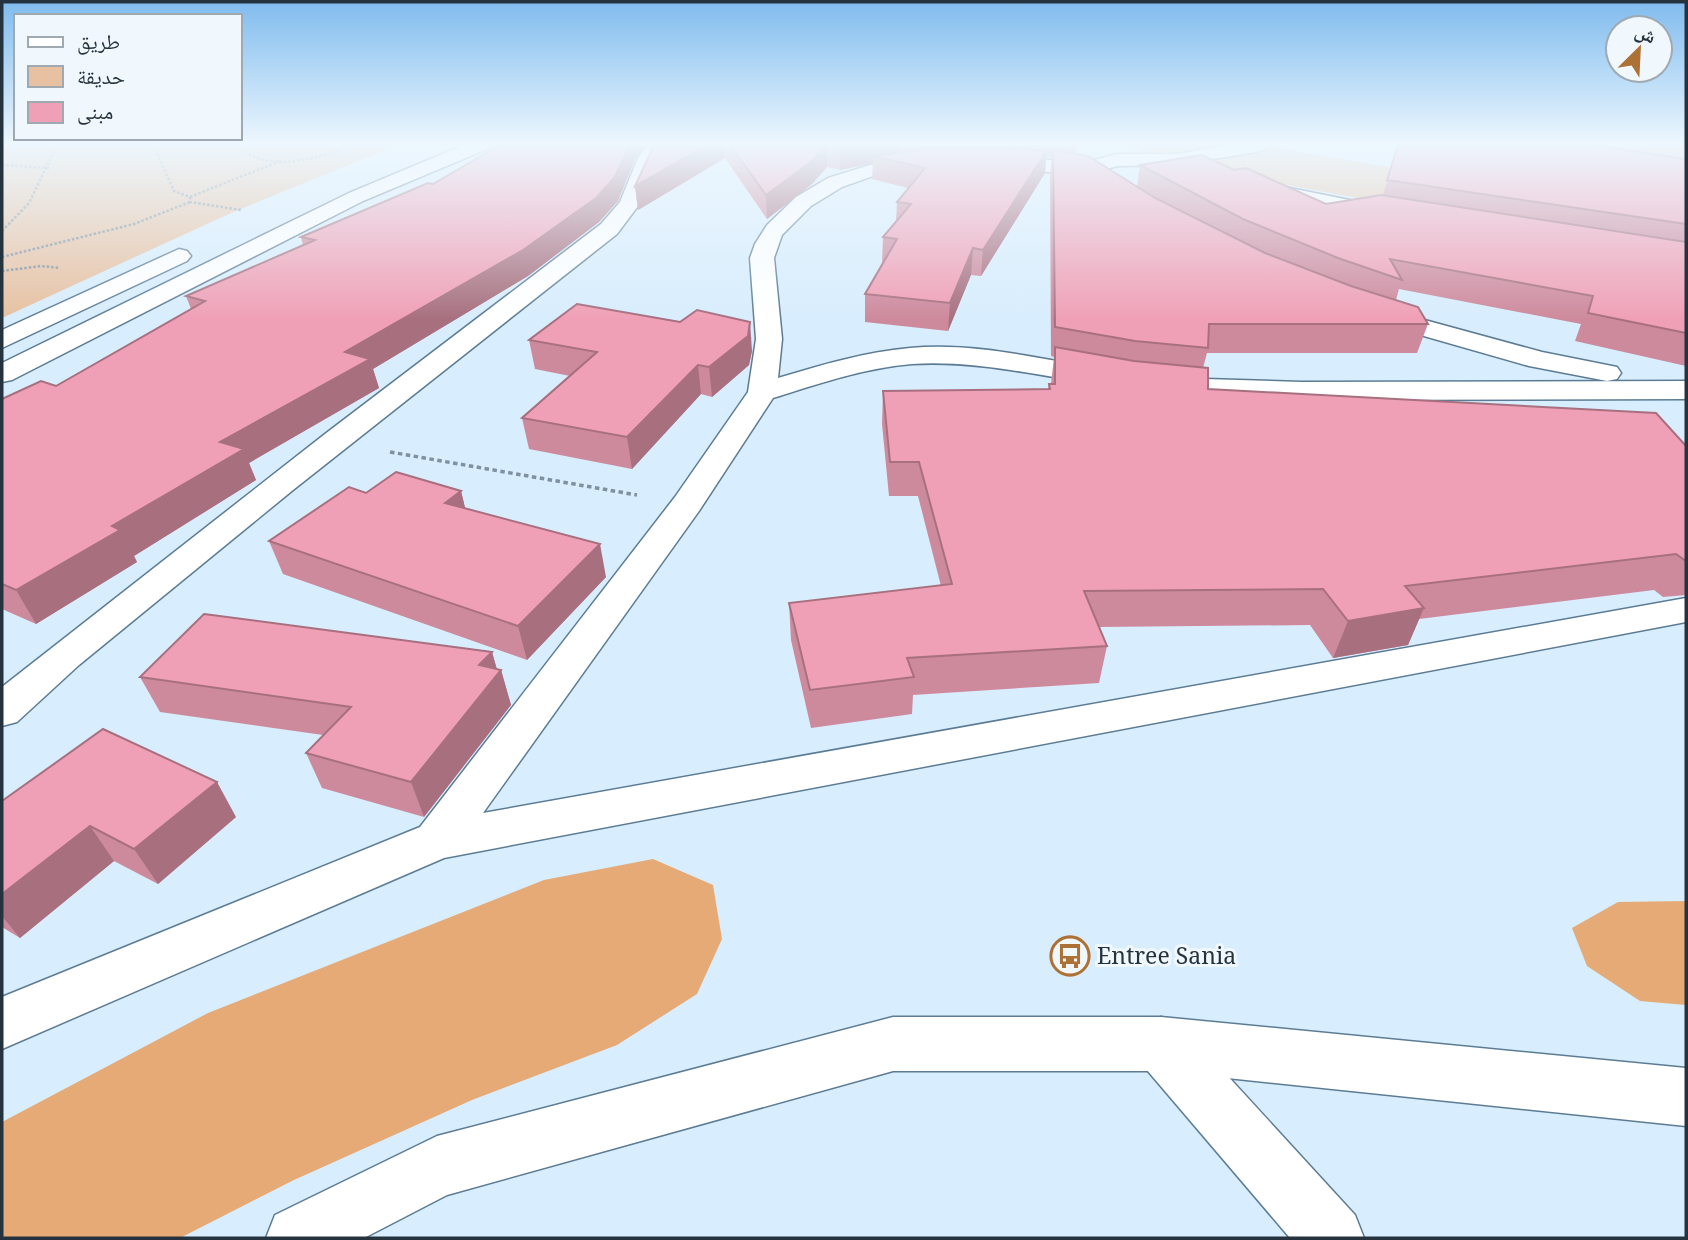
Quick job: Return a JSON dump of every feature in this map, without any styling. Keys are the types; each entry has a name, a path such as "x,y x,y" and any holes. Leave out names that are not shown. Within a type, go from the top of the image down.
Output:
{"street":[{"path":"2,374 344,203"},
{"path":"2,711 41,673 149,590 331,442 609,229 630,203"},
{"path":"438,840 687,504 762,392 769,339 763,285 763,250 777,226 802,203"},
{"path":"1334,203 1402,217"},
{"path":"2,340 195,248"},
{"path":"1358,309 1539,360 1686,389"},
{"path":"762,392 852,367 911,356 962,355 1180,388 1302,391 1686,389"},
{"path":"2,1023 438,840 1686,610"},
{"path":"298,1238 437,1167 893,1044 1161,1044 1686,1097"},
{"path":"1161,1044 1332,1238"}],"path":[{"path":"2,230 24,212 29,203"},
{"path":"2,257 121,228 188,203"},
{"path":"196,203 307,220"},
{"path":"331,442 687,504"}],"green space":[{"path":"2,203 256,203 231,213 2,318"},
{"path":"1384,203 1415,203 1411,208"}],"shaded area":[{"path":"653,859 713,885 722,939 697,994 617,1045 472,1100 294,1180 180,1238 2,1238 2,1122 208,1013 544,880"},
{"path":"1686,901 1686,1005 1640,1001 1587,966 1572,928 1618,902"}],"building":[{"path":"381,203 589,203 523,250 345,352 370,359 220,442 244,449 112,526 120,530 16,590 2,584 2,399 41,381 56,386 205,301 186,296 315,240 301,237"},
{"path":"903,203 1013,203 983,250 973,248 950,303 865,294 897,239 883,237 911,204"},
{"path":"1054,203 1165,203 1265,253 1351,286 1418,307 1428,324 1209,324 1208,348 1135,341 1055,327"},
{"path":"1212,203 1432,203 1686,242 1686,333 1588,313 1593,296 1390,259 1402,280 1338,258 1243,219"},
{"path":"1542,203 1686,203 1686,224"},
{"path":"577,304 680,322 697,310 750,322 748,336 709,367 698,365 627,437 522,418 597,352 529,340"},
{"path":"1055,347 1134,361 1208,368 1208,389 1656,413 1686,446 1686,561 1676,554 1405,586 1424,608 1348,621 1323,589 1084,591 1107,646 907,658 914,677 810,690 789,603 952,584 919,462 890,462 883,391 1050,389 1049,384 1055,384"},
{"path":"396,472 461,491 445,503 600,544 518,626 269,541 349,487 366,493"},
{"path":"204,614 492,652 479,665 501,670 411,782 306,753 351,707 140,677"},
{"path":"103,729 217,782 134,849 90,826 2,894 2,801"}],"place":[{"name":"Entree Sania","path":"1070,956"}]}
